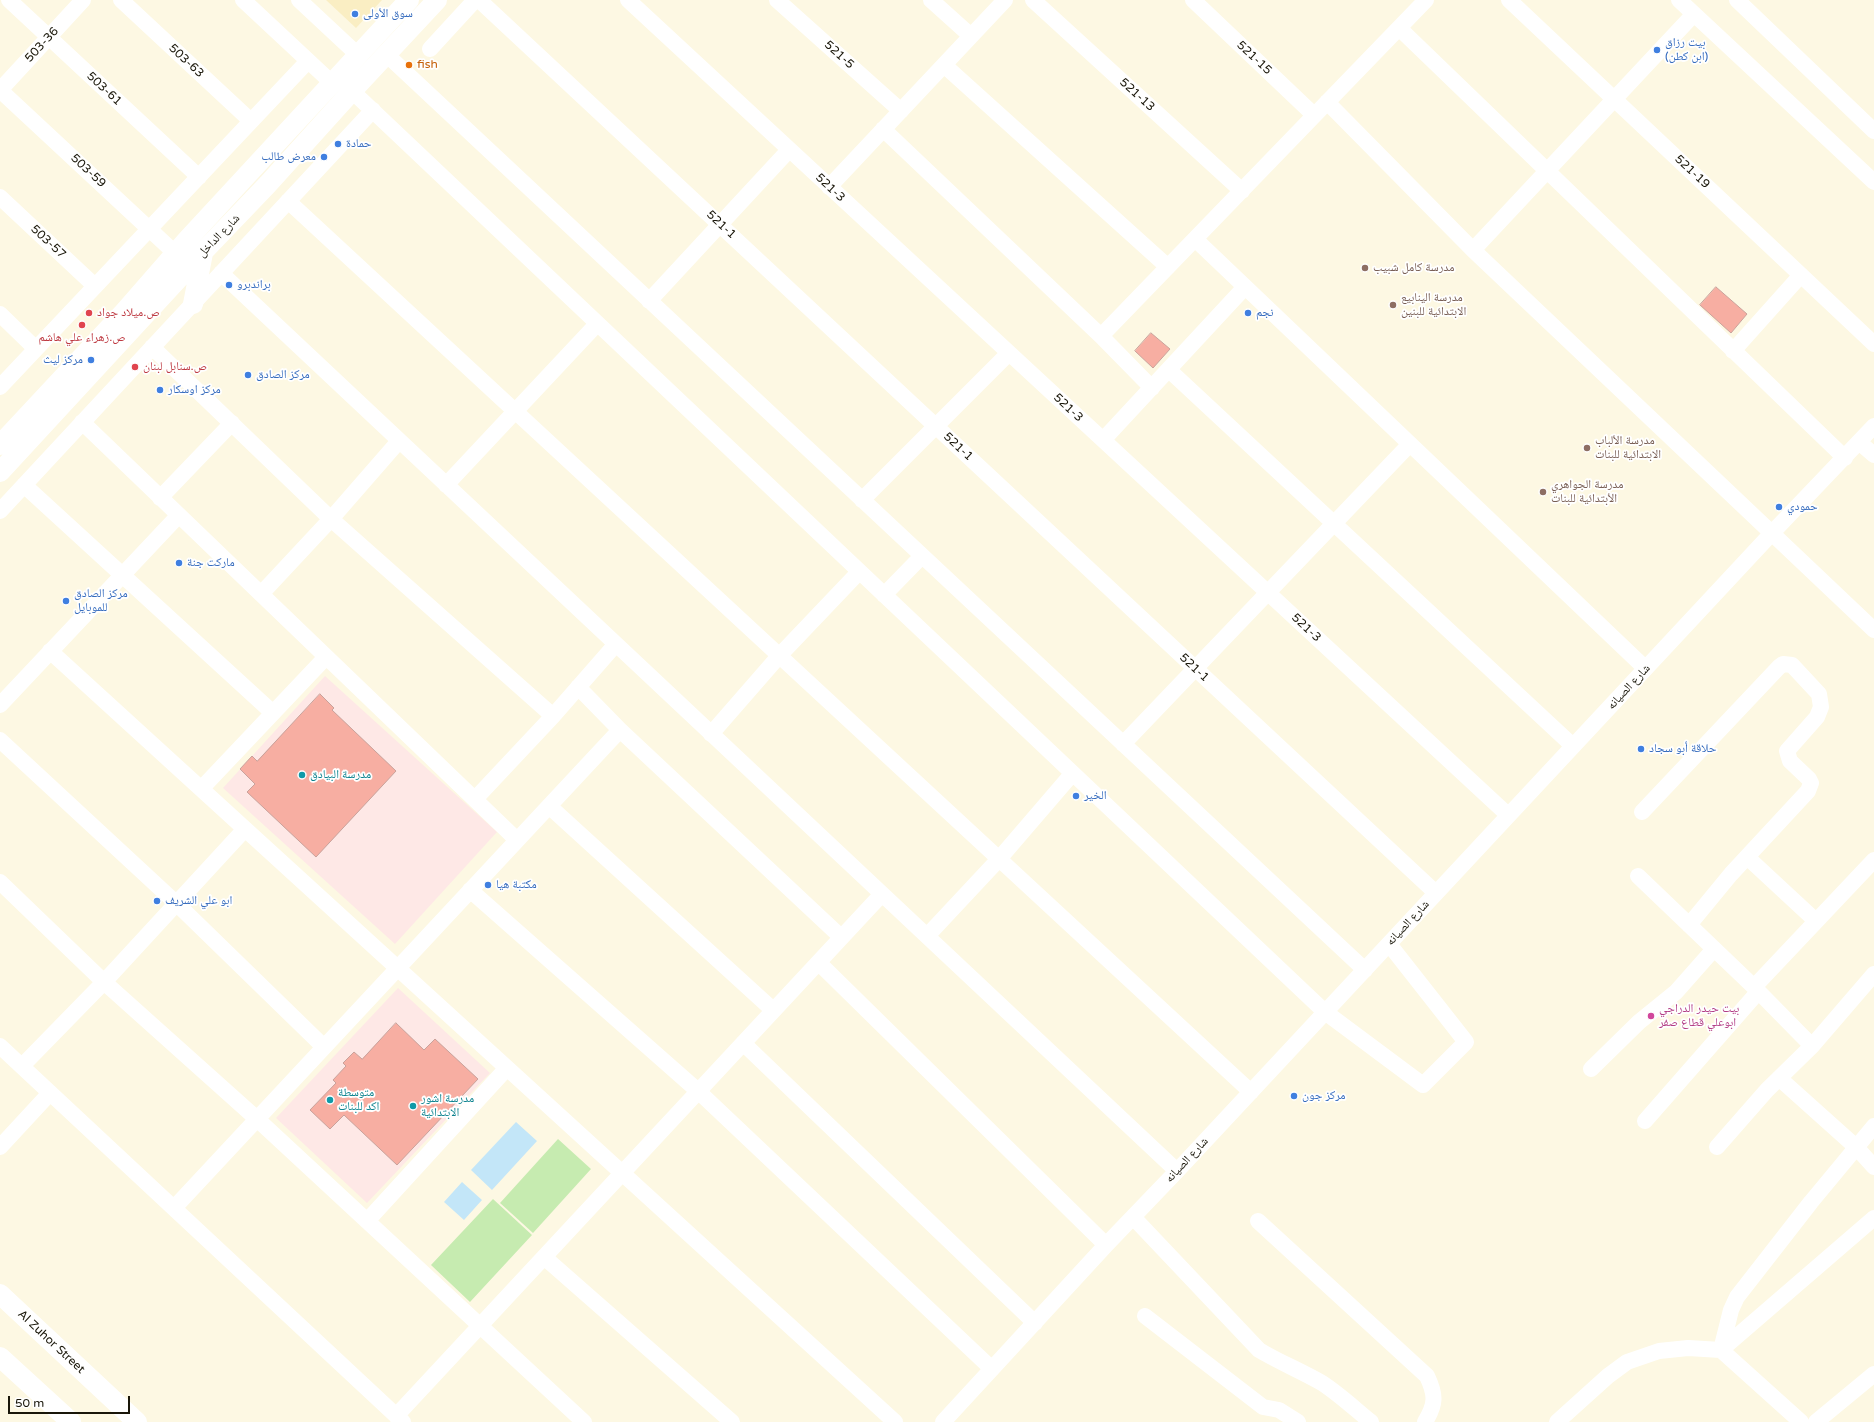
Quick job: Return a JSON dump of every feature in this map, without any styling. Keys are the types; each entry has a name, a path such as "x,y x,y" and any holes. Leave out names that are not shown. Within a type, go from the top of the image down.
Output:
{"main road":[{"name":"شارع الداخل","path":"0,445 124,312 175,253 410,0"},
{"name":"شارع الداخل","path":"0,472 437,0"},
{"path":"193,304 203,252"},
{"name":"Al Zuhor Street","path":"0,1294 137,1422"},
{"path":"0,1357 71,1422"}],"street":[{"name":"503-61","path":"9,0 198,177"},
{"name":"503-36","path":"0,90 83,0"},
{"name":"503-63","path":"121,0 251,121"},
{"path":"242,0 332,83"},
{"path":"299,0 358,56"},
{"path":"430,49 475,0"},
{"name":"521-1","path":"479,0 1436,893"},
{"name":"521-3","path":"628,0 1508,816"},
{"name":"521-5","path":"778,0 901,111"},
{"path":"931,0 971,36"},
{"path":"829,186 1005,0"},
{"name":"521-13","path":"1033,0 1242,191"},
{"name":"521-15","path":"1193,0 1314,116"},
{"path":"1101,336 1426,0"},
{"name":"521-19","path":"1509,0 1874,344"},
{"path":"1679,0 1874,182"},
{"path":"1737,0 1874,130"},
{"path":"1473,250 1694,14"},
{"path":"1398,28 1845,458"},
{"path":"386,54 1364,970"},
{"path":"0,387 308,61"},
{"path":"944,65 1168,267"},
{"name":"503-59","path":"0,90 175,253"},
{"path":"352,91 1325,1012 1424,1085 1466,1042 1389,944"},
{"path":"1327,102 1473,250 1874,630"},
{"path":"0,511 373,110"},
{"path":"883,129 1101,336 1152,388"},
{"path":"649,301 789,150"},
{"name":"503-57","path":"0,197 95,286"},
{"path":"288,201 514,412 1251,1092"},
{"path":"1195,239 1645,668"},
{"path":"221,273 1177,1171"},
{"path":"1733,350 1801,275"},
{"path":"1103,440 1245,287"},
{"path":"0,314 36,349"},
{"path":"446,484 597,324"},
{"path":"152,347 331,519 553,716"},
{"path":"862,500 1009,353"},
{"path":"1169,370 1573,746"},
{"path":"82,422 326,657 476,798 517,840"},
{"path":"160,498 232,424"},
{"name":"شارع الصيانه","path":"943,1422 1106,1245 1251,1092 1645,668 1771,534 1860,443 1874,426"},
{"path":"261,594 331,519 399,441"},
{"path":"1860,443 1874,455"},
{"path":"1123,744 1410,444"},
{"path":"24,485 273,713"},
{"path":"0,704 179,515"},
{"path":"884,595 922,556"},
{"path":"711,734 779,656 859,572"},
{"path":"476,798 553,716 616,644"},
{"path":"50,652 895,1422"},
{"path":"201,789 326,657"},
{"path":"1642,812 1779,667 1784,664 1792,665 1819,694 1821,707 1818,717 1787,751 1790,761 1809,779 1810,787 1708,900 1689,925"},
{"path":"578,687 620,730 841,937"},
{"path":"174,1208 620,730"},
{"path":"0,740 176,903 324,1047"},
{"path":"927,936 999,859 1072,774"},
{"path":"549,806 773,1010"},
{"path":"22,1066 104,982 245,829"},
{"path":"1747,857 1816,921"},
{"path":"1645,1121 1756,989 1816,921 1874,860"},
{"path":"1638,876 1756,989 1812,1046"},
{"path":"0,882 104,982 257,1119 584,1422"},
{"path":"470,890 698,1091 992,1369"},
{"path":"0,1046 400,1419 479,1326 882,894"},
{"path":"1592,1069 1639,1022 1676,992 1714,949"},
{"path":"819,963 1106,1245"},
{"path":"1717,1148 1767,1090 1812,1046 1874,974"},
{"path":"743,1043 1035,1323"},
{"path":"367,1221 507,1068"},
{"path":"1779,1078 1856,1147 1874,1167"},
{"path":"0,1147 50,1093"},
{"path":"1721,1350 1731,1310 1737,1297 1874,1126"},
{"path":"1133,1217 1259,1350 1282,1364 1303,1372 1324,1385 1371,1422"},
{"path":"1721,1350 1874,1218"},
{"path":"1258,1221 1427,1376 1432,1387 1433,1409 1425,1422"},
{"path":"544,1257 732,1422"},
{"path":"1145,1316 1263,1407 1279,1410 1298,1422"},
{"path":"1556,1422 1608,1376 1627,1362 1659,1352 1688,1348 1721,1350 1801,1422"},
{"path":"1816,1422 1874,1374"}],"shaded area":[{"name":"سوق الأولى","path":"326,0 382,0 356,28"},
{"path":"325,676 497,832 395,944 223,788"},
{"path":"398,988 490,1073 367,1203 276,1118"}],"green space":[{"path":"558,1139 591,1169 533,1233 500,1203"},
{"path":"493,1199 532,1235 470,1302 431,1265"}],"water":[{"path":"516,1122 537,1141 492,1190 471,1170"},
{"path":"462,1182 482,1200 464,1220 444,1202"}],"building":[{"path":"1716,287 1747,314 1731,333 1700,305"},
{"path":"1151,333 1170,349 1153,368 1135,351"},
{"name":"مدرسة البيادق","path":"320,694 334,708 332,710 396,771 316,857 247,792 255,784 240,769 252,756 257,761"},
{"name":"مدرسة اشور الابتدائية","path":"396,1023 424,1050 435,1039 478,1079 397,1165 344,1115 330,1129 310,1110 336,1083 333,1080 346,1066 343,1063 354,1052 362,1059"}],"place":[{"name":"سوق الأولى","path":"355,14"},
{"name":"بيت رزاق (ابن كطن)","path":"1657,50"},
{"name":"fish","path":"409,65"},
{"name":"حمادة","path":"338,144"},
{"name":"معرض طالب","path":"324,157"},
{"name":"مدرسة كامل شبيب","path":"1365,268"},
{"name":"براندبرو","path":"229,285"},
{"name":"مدرسة الينابيع الابتدائية للبنين","path":"1393,305"},
{"name":"ص.ميلاد جواد","path":"89,313"},
{"name":"نجم","path":"1248,313"},
{"name":"ص.زهراء علي هاشم","path":"82,325"},
{"name":"مركز ليث","path":"91,360"},
{"name":"ص.سنابل لبنان","path":"135,367"},
{"name":"مركز الصادق","path":"248,375"},
{"name":"مركز اوسكار","path":"160,390"},
{"name":"مدرسة الألباب الابتدائية للبنات","path":"1587,448"},
{"name":"مدرسة الجواهري الأبتدائية للبنات","path":"1543,492"},
{"name":"حمودي","path":"1779,507"},
{"name":"ماركت جنة","path":"179,563"},
{"name":"مركز الصادق للموبايل","path":"66,601"},
{"name":"حلاقة أبو سجاد","path":"1641,749"},
{"name":"مدرسة البيادق","path":"302,775"},
{"name":"الخير","path":"1076,796"},
{"name":"مكتبة هيا","path":"488,885"},
{"name":"ابو علي الشريف","path":"157,901"},
{"name":"بيت حيدر الدراجي ابوعلي قطاع صفر","path":"1651,1016"},
{"name":"مركز جون","path":"1294,1096"},
{"name":"متوسطة اكد للبنات","path":"330,1100"},
{"name":"مدرسة اشور الابتدائية","path":"413,1106"}]}
